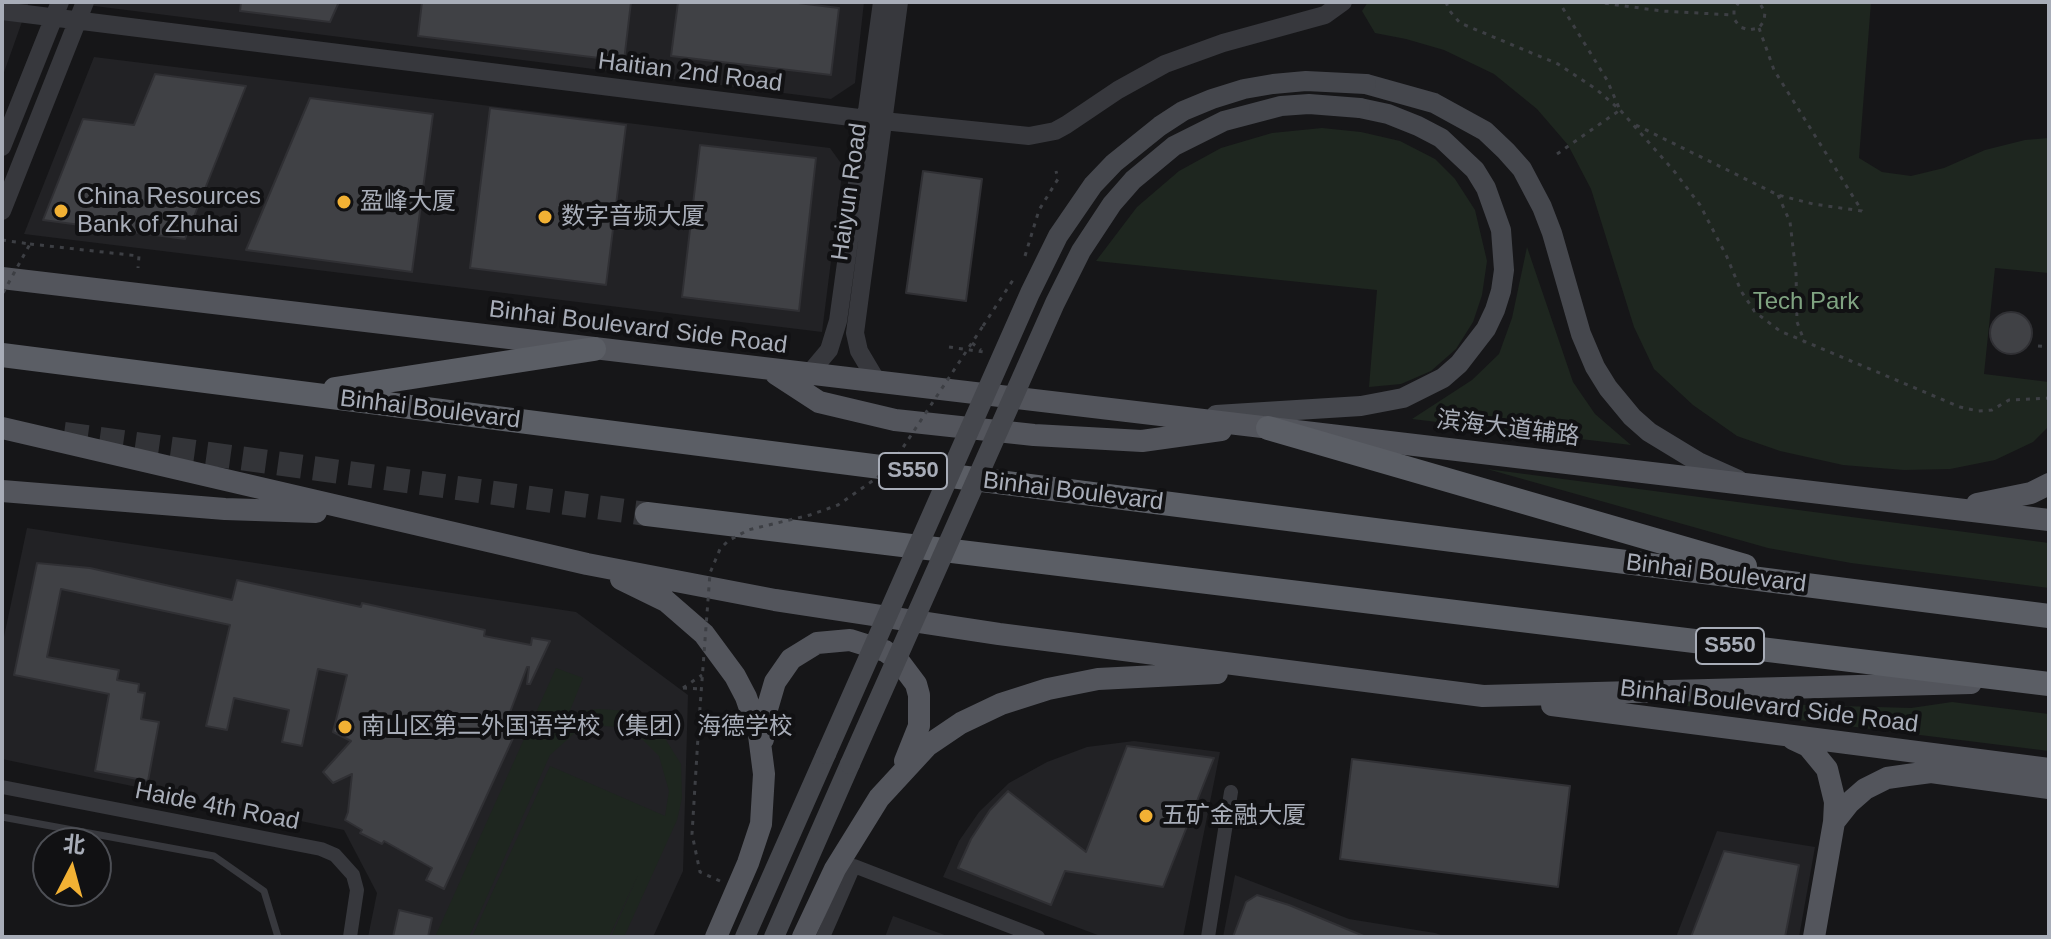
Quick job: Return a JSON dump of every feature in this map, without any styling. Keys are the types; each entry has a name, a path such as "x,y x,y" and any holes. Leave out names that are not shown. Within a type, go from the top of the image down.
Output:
{"highway":[{"path":"307,394 594,349"},
{"name":"Binhai Boulevard","path":"2,355 2049,616"},
{"path":"1259,427 1825,588"},
{"name":"S550","path":"647,514 2037,682"}],"main road":[{"path":"745,937 1058,236 1093,185 1114,163 1160,126 1212,99 1273,84 1338,81 1366,84 1434,103 1485,131 1522,169 1542,207 1581,334 1608,388 1649,432 1700,463 1742,482 2049,520"},
{"path":"774,937 1055,303 1081,251 1112,204 1133,180 1174,146 1224,121 1281,106 1309,104 1360,108 1388,114 1441,138 1475,170 1486,188 1501,230 1504,270 1501,291 1486,329 1459,364 1443,378 1403,398 1361,406 1181,417"},
{"name":"Binhai Boulevard Side Road","path":"2,278 1259,427"},
{"path":"771,371 819,402 910,422 1034,435 1142,441 1259,427"},
{"name":"滨海大道辅路","path":"1259,427 1742,482"},
{"path":"2,428 587,564 896,620 1483,696 2037,682"},
{"path":"1930,506 2008,499 2049,484"},
{"path":"2,491 225,509 362,513"},
{"path":"587,564 666,601 704,634 735,676 746,697 762,753"},
{"path":"716,937 761,824 764,792 762,753 769,698 781,671 791,659 817,643 850,640 885,651 909,672 919,695 916,740 894,779 851,841 803,937"},
{"path":"894,779 927,746 961,723 1001,704 1048,689 1098,679 1143,675 1282,670"},
{"name":"Binhai Boulevard Side Road","path":"1483,696 2049,769"},
{"path":"1780,735 1808,746 1827,769 1833,784 1834,822 1814,937"},
{"path":"1834,822 1865,789 1887,778 1931,772 2049,788"}],"street":[{"path":"2,211 85,2"},
{"name":"Haiyun Road","path":"878,383 859,351 855,333 875,120 882,2"},
{"name":"Haiyun Road","path":"808,375 829,350 838,321 899,2"},
{"name":"Haitian 2nd Road","path":"2,11 56,10 77,21 1006,135 1042,134 1066,125 1118,90 1165,64 1223,43 1325,15 1343,2"},
{"path":"2,147 56,10"},
{"name":"Haide 4th Road","path":"2,787 321,849 335,855 353,875 357,890 350,937"},
{"path":"1208,937 1231,792"},
{"path":"823,937 854,866 1038,937"}],"lane":[{"path":"2,817 214,856 264,891 278,937"}],"path":[{"path":"1446,2 1460,23 1558,64 1596,89 1620,110 1700,205 1741,291 1755,312 1780,331 1960,407 1992,410 2009,400 2049,398"},
{"path":"1559,2 1607,80 1620,110"},
{"path":"1595,2 1662,11 1733,15"},
{"path":"1733,15 1739,2"},
{"path":"1633,124 1778,195 1862,211 1774,70 1759,28 1765,16 1761,3"},
{"path":"1733,15 1740,27 1749,30 1759,28"},
{"path":"1557,154 1620,110"},
{"path":"1024,262 1039,210 1058,179 1056,171"},
{"path":"1778,195 1790,222 1796,273 1797,322 1806,344"},
{"path":"2,240 139,256 138,268"},
{"path":"2,295 30,244"},
{"path":"724,882 700,872 692,834 710,573 720,549 748,530 824,511 862,490 895,459 1015,277"},
{"path":"949,347 984,352 972,343"},
{"path":"2038,346 2049,347"},
{"path":"702,675 683,688 702,689"}],"shaded area":[{"path":"2,2 29,2 2,78"},
{"path":"63,2 864,2 855,83 831,99"},
{"path":"94,57 830,148 843,166 822,332 24,234"},
{"name":"南山区第二外国语学校（集团）海德学校","path":"27,528 576,612 688,695 683,871 653,937 368,937 377,893 344,830 2,759 2,646"},
{"path":"1134,741 1220,752 1183,937 1103,937 943,877 959,841 979,812 1009,783 1047,762 1087,747"},
{"path":"1717,831 1815,847 1799,937 1676,937"},
{"path":"1235,875 1349,919 1447,937 1223,937"},
{"path":"893,916 950,937 885,937"}],"green space":[{"name":"Tech Park","path":"1368,2 1871,2 1859,158 1882,172 1911,176 1944,168 1985,150 2025,140 2049,138 2049,273 1995,268 1984,374 2049,382 2049,426 2033,442 1995,460 1950,469 1904,470 1843,465 1780,451 1737,436 1693,405 1654,369 1634,327 1591,189 1568,145 1537,109 1494,74 1444,50 1375,33 1362,11"},
{"path":"1322,128 1361,132 1400,141 1435,159 1455,179 1475,210 1487,261 1482,295 1473,322 1456,349 1431,371 1401,384 1369,387 1377,290 1096,261 1137,207 1179,171 1221,148 1272,133"},
{"path":"1527,247 1573,382 1595,414 1631,445 1412,419 1472,380 1499,354 1512,318"},
{"path":"1487,469 2049,543 2049,588 1851,563 1768,548"},
{"path":"556,668 583,678 567,718 582,711 599,709 627,711 659,729 681,764 682,798 677,820 624,937 611,937 638,875 609,937 472,937 550,766 665,816 669,791 659,756 638,735 604,726 576,732 550,755 469,937 435,937"},
{"path":"1638,700 1911,708 1952,702 2049,714 2049,751"}],"building":[{"path":"241,2 339,2 330,22 240,11"},
{"path":"422,2 631,2 624,61 418,36"},
{"path":"678,2 790,2 839,8 831,75 671,56"},
{"path":"155,74 246,86 185,239 43,220 83,119 134,125"},
{"name":"盈峰大厦","path":"310,98 433,114 412,272 246,250"},
{"name":"数字音频大厦","path":"490,108 626,125 606,285 470,268"},
{"path":"700,145 816,158 799,311 682,297"},
{"path":"923,171 982,179 966,301 906,293"},
{"path":"2011,312 2026,318 2032,333 2026,348 2011,354 1996,348 1990,333 1996,318"},
{"path":"37,563 90,568 232,600 237,580 485,630 484,636 531,645 532,638 550,641 530,684 527,684 527,667 503,731 514,736 444,889 426,880 432,868 384,841 382,844 360,833 362,830 345,820 352,774 333,783 323,772 351,741 333,732 347,675 318,669 302,746 282,742 289,710 234,698 227,730 206,726 230,625 61,589 47,657 119,670 117,680 139,684 138,692 145,693 141,719 159,722 148,781 95,771 109,694 14,675"},
{"path":"1127,746 1214,758 1163,887 1065,871 1051,905 958,868 971,839 990,810 1008,791 1086,852"},
{"path":"1352,759 1570,786 1558,887 1340,859"},
{"path":"1724,851 1799,865 1785,937 1691,937"},
{"path":"1257,895 1366,937 1233,937 1246,902"},
{"path":"399,910 432,918 428,937 393,937"}],"tunnel":[{"path":"64,434 647,514"}],"place":[{"name":"盈峰大厦","path":"344,202"},
{"name":"China Resources Bank of Zhuhai","path":"61,211"},
{"name":"数字音频大厦","path":"545,217"},
{"name":"南山区第二外国语学校（集团）海德学校","path":"345,727"},
{"name":"五矿金融大厦","path":"1146,816"}]}
